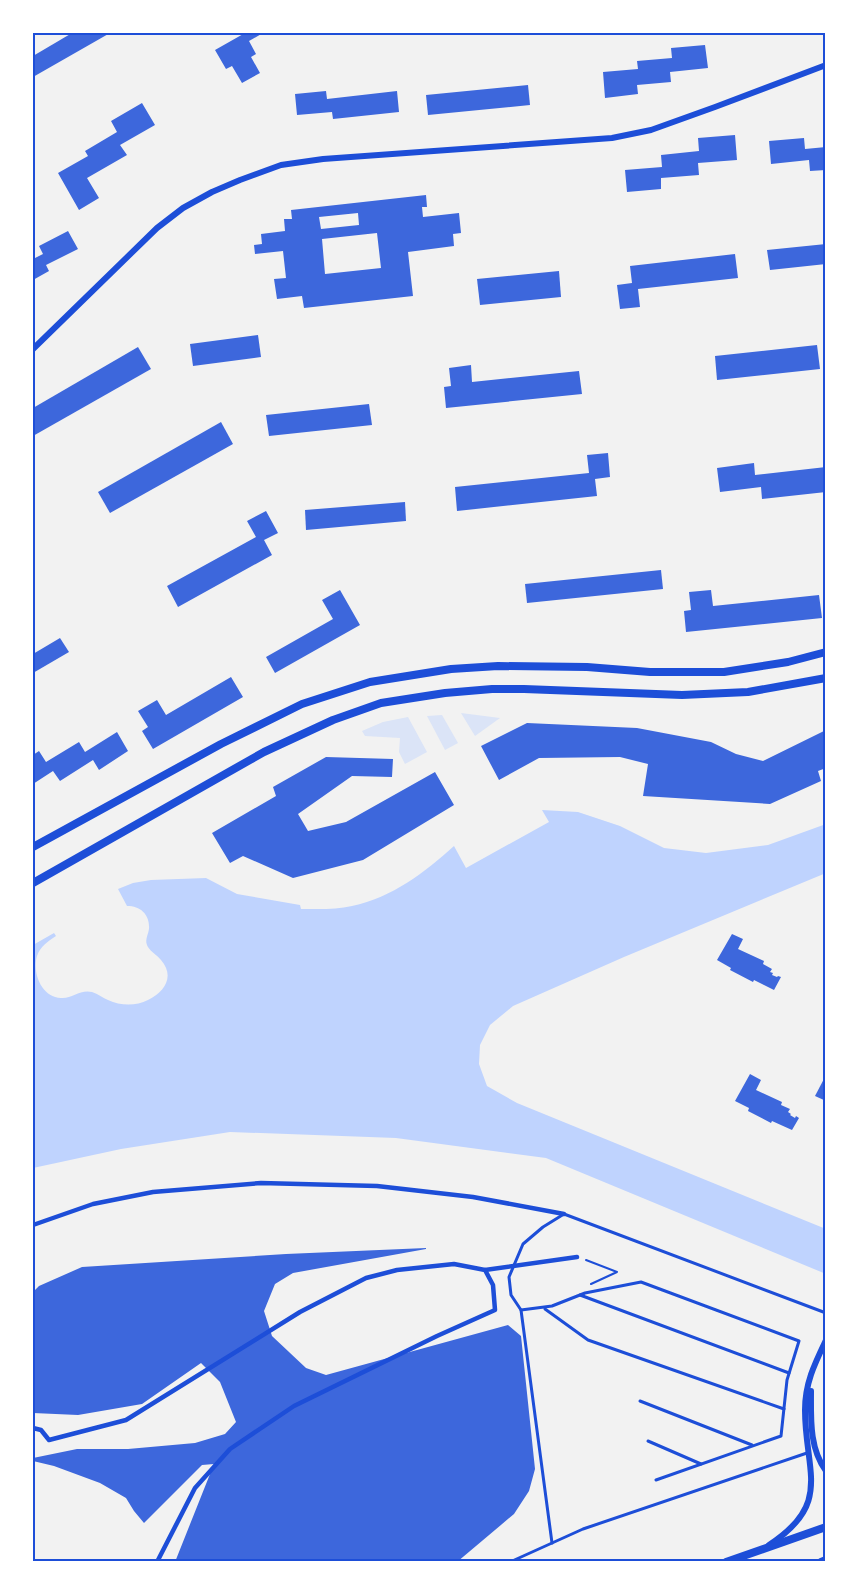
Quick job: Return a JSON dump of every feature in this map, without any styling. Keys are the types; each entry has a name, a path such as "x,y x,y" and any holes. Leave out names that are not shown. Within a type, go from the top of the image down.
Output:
{"street":[{"path":"33,350 157,228 183,208 212,192 281,165 323,159 612,138 651,130 826,64"},
{"path":"33,847 221,744 302,704 370,682 451,669 498,666 587,667 650,672 724,672 788,662 826,652"},
{"path":"33,883 264,752 333,720 381,703 445,693 492,689 682,695 748,692 826,678"},
{"path":"33,1225 93,1204 153,1192 261,1183 377,1186 474,1197 564,1214"},
{"path":"33,1428 41,1430 49,1440 126,1420 300,1312 366,1278 398,1270 454,1264 484,1270 577,1257"},
{"path":"157,1562 195,1488 230,1449 294,1406 495,1310 493,1285 484,1270"},
{"path":"763,1549 784,1535 804,1512 811,1495 812,1483 805,1407 810,1372 826,1340"},
{"path":"810,1372 814,1448 826,1471"},
{"path":"726,1562 826,1527"},
{"path":"821,1562 826,1560"}],"lane":[{"path":"552,1543 521,1310 511,1295 509,1277 523,1245 543,1227 564,1214 826,1312"},
{"path":"521,1310 544,1308 585,1293 641,1282 799,1341 789,1373 781,1436 656,1480"},
{"path":"580,1295 789,1373"},
{"path":"544,1308 588,1340 784,1409"},
{"path":"640,1401 753,1446"},
{"path":"648,1442 701,1464"},
{"path":"510,1562 583,1529 808,1453"}],"path":[{"path":"577,1257 617,1272 592,1283 585,1293"}],"shaded area":[{"path":"461,713 500,718 475,736"},
{"path":"442,715 458,743 445,750 427,716"},
{"path":"408,717 427,752 405,764 399,752 400,738 365,736 362,731 383,722"}],"water":[{"path":"542,810 578,812 620,826 664,848 706,853 768,845 826,824 826,873 513,1006 490,1025 480,1045 479,1064 487,1086 517,1103 826,1229 826,1274 546,1158 396,1138 230,1132 121,1149 33,1168 33,945 54,933 56,936 40,950 36,962 40,983 54,997 65,998 88,991 118,1003 139,1003 159,993 168,978 167,972 161,960 147,945 149,924 144,912 127,906 118,889 133,883 151,880 206,878 237,894 300,905 301,909 346,907 381,897 407,883 454,846 466,868 549,822"}],"building":[{"path":"72,33 110,33 33,77 33,56"},
{"path":"245,33 263,33 249,41 256,54 251,57 260,73 242,83 232,66 226,69 215,50"},
{"path":"705,45 708,68 670,72 671,82 637,85 638,94 605,98 603,72 638,69 637,61 672,58 671,48"},
{"path":"528,85 530,105 428,115 426,95"},
{"path":"326,91 327,99 397,91 399,112 333,119 332,112 297,115 295,94"},
{"path":"142,103 155,125 120,145 127,155 87,178 99,198 79,210 58,173 88,156 85,151 117,132 111,121"},
{"path":"735,135 737,160 698,163 699,175 661,178 661,189 627,192 625,170 662,167 661,155 699,151 698,138"},
{"path":"804,138 805,149 826,147 826,170 810,171 809,160 771,164 769,141"},
{"path":"426,195 427,207 422,207 423,217 459,213 461,233 453,234 454,246 408,252 413,296 304,308 302,296 277,299 274,279 286,278 283,251 255,254 254,245 262,244 261,234 285,231 284,219 292,219 291,210","holes":["358,213 359,225 321,229 319,217","377,233 381,268 325,274 322,239"]},
{"path":"68,231 78,249 46,265 49,271 33,280 33,259 43,254 39,246"},
{"path":"826,244 826,264 770,270 767,250"},
{"path":"735,254 738,278 638,289 640,307 620,309 617,285 632,283 630,266"},
{"path":"559,271 561,297 480,305 477,279"},
{"path":"258,335 261,357 193,366 190,344"},
{"path":"817,345 820,369 717,380 715,356"},
{"path":"138,347 151,369 33,436 33,408"},
{"path":"471,365 472,382 579,371 582,394 446,408 444,387 451,386 449,368"},
{"path":"369,404 372,425 269,436 266,415"},
{"path":"221,422 233,444 110,513 98,492"},
{"path":"608,453 610,477 595,479 597,496 457,511 455,487 589,473 587,455"},
{"path":"754,463 755,475 826,467 826,492 762,499 761,487 720,492 717,468"},
{"path":"405,502 406,521 306,530 305,510"},
{"path":"266,511 278,533 264,540 272,555 178,607 167,586 256,537 247,521"},
{"path":"661,570 663,589 527,603 525,584"},
{"path":"340,590 360,625 275,673 266,657 333,619 322,600"},
{"path":"711,590 713,606 819,595 822,618 686,632 684,611 691,610 689,592"},
{"path":"60,638 69,652 33,673 33,654"},
{"path":"231,677 243,697 153,749 142,731 148,727 138,711 157,700 166,715"},
{"path":"527,723 637,728 711,742 736,754 763,761 826,730 826,768 818,771 821,781 770,804 643,796 648,764 620,757 539,758 499,780 481,746"},
{"path":"117,732 128,751 99,770 93,760 60,781 53,771 33,784 33,755 39,751 46,762 79,742 85,752"},
{"path":"326,757 393,759 392,777 352,776 298,814 308,831 346,822 435,772 454,805 363,860 293,878 243,856 230,863 212,833 276,796 273,787"},
{"path":"732,934 743,939 738,949 764,961 763,964 772,969 770,972 773,973 772,975 781,977 774,990 730,970 731,968 717,960"},
{"path":"750,1074 761,1080 756,1090 782,1102 781,1105 790,1109 788,1112 790,1115 799,1118 792,1130 772,1121 771,1123 735,1101"},
{"path":"826,1075 826,1101 815,1096"},
{"path":"426,1248 293,1273 275,1284 264,1311 272,1336 306,1368 326,1375 508,1325 521,1336 535,1469 529,1491 514,1514 457,1562 175,1562 214,1464 202,1465 144,1523 126,1498 100,1483 54,1466 33,1461 33,1458 77,1449 128,1449 195,1443 225,1434 236,1422 220,1382 201,1363 142,1404 78,1415 33,1413 33,1292 39,1286 82,1267"}]}
